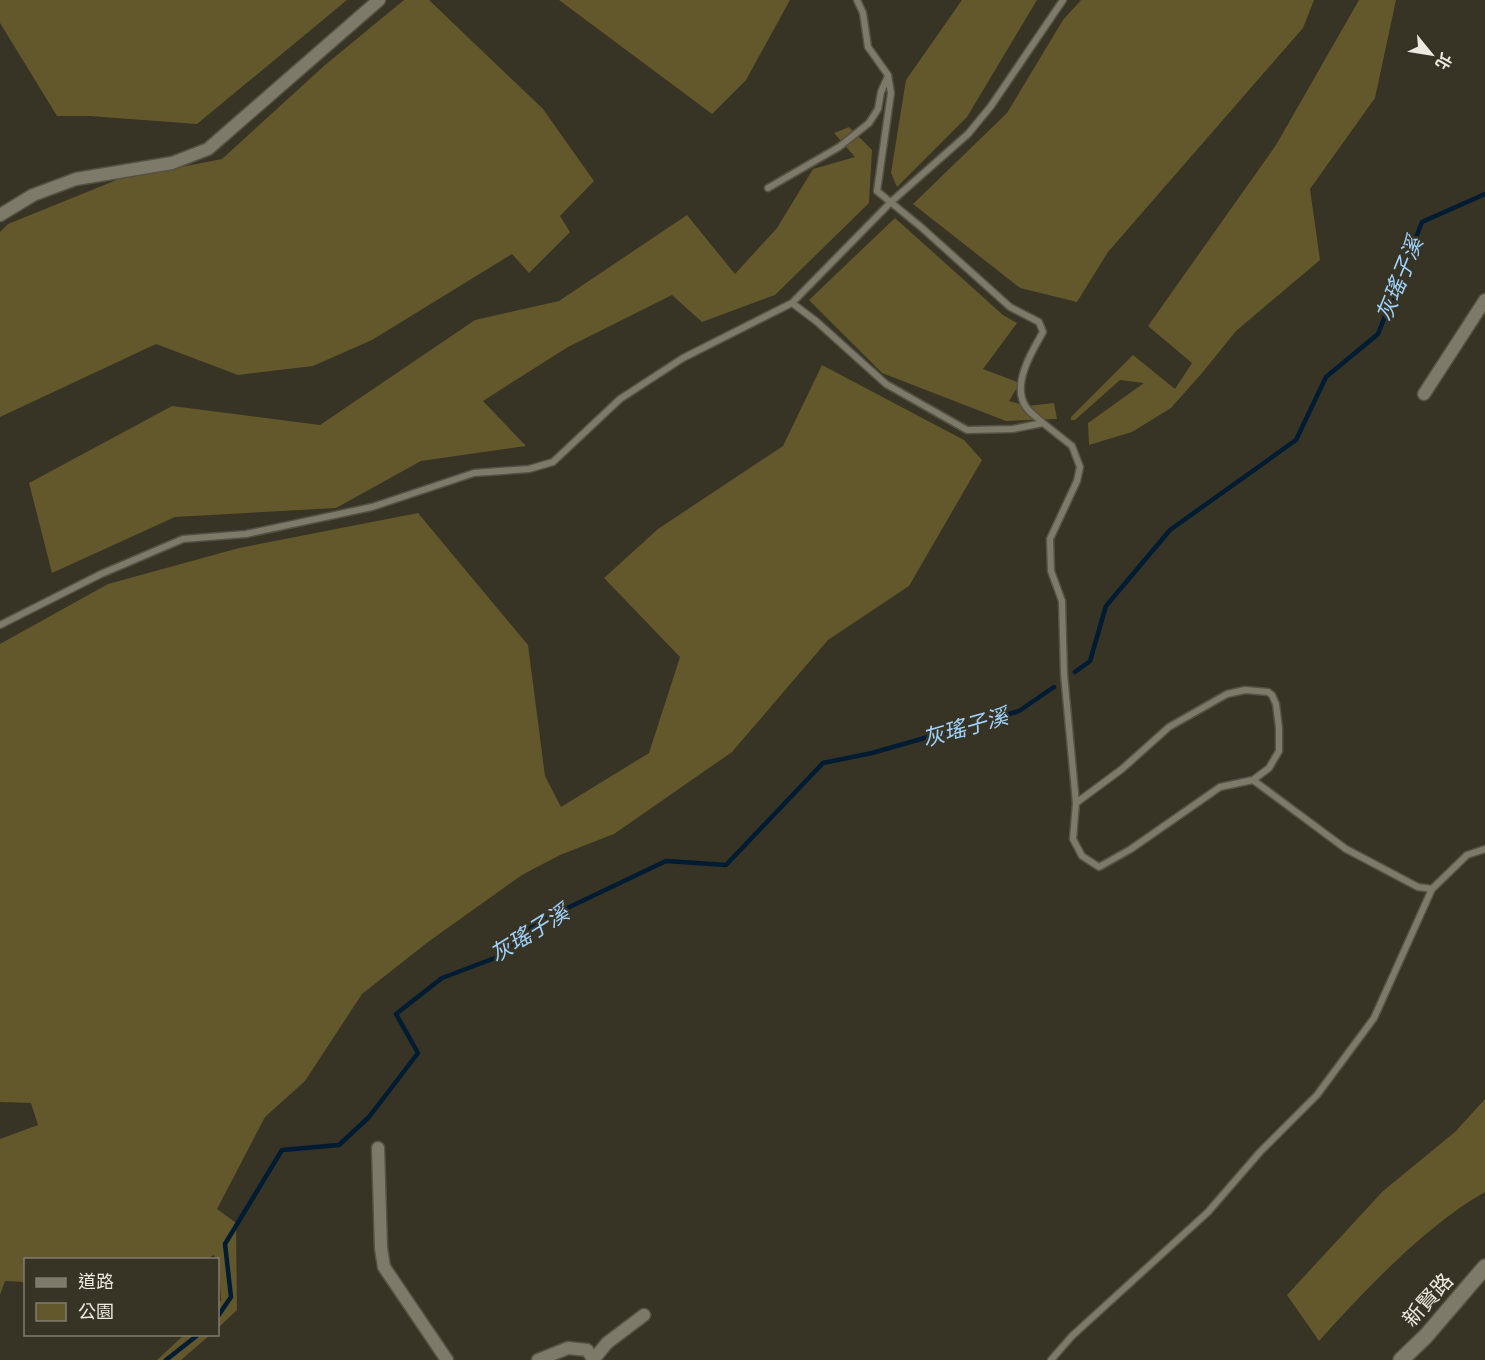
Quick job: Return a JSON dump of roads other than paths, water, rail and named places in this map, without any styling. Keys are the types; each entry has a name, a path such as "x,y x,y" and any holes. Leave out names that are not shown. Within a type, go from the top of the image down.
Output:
{"street":[{"path":"0,215 33,195 76,178 172,163 208,149 379,0"},
{"path":"1424,394 1485,300"},
{"path":"378,1148 381,1248 384,1267 447,1360"},
{"name":"新賢路","path":"1401,1360 1426,1336 1485,1267"},
{"path":"538,1360 568,1348 587,1350 594,1359 607,1343 644,1315"}],"lane":[{"path":"857,0 863,13 868,47 888,75 891,93 878,191 1010,307 1039,322 1043,332 1028,358 1022,376 1022,398 1026,407 1072,446 1080,467 1077,481 1050,539 1051,572 1062,601 1064,674 1076,802 1073,839 1082,856 1099,867 1131,849 1220,787 1253,780 1269,768 1279,751 1276,704 1268,692 1245,690 1227,694 1169,727 1122,769 1076,802"},
{"path":"0,625 101,574 183,539 246,534 372,507 474,472 529,469 553,462 620,399 683,358 792,303 892,201 968,134 991,106 1063,0"},
{"path":"768,188 839,147 869,123 878,109 880,92 888,75"},
{"path":"792,303 816,321 886,384 967,430 1013,429 1043,423"},
{"path":"1253,780 1346,849 1418,887 1432,889"},
{"path":"1051,1360 1072,1336 1208,1212 1260,1152 1317,1095 1374,1018 1432,889 1467,855 1485,849"}],"waterway":[{"name":"灰瑤子溪","path":"1075,672 1090,661 1106,606 1170,530 1296,440 1326,377 1378,334 1422,222 1485,194"},
{"name":"灰瑤子溪","path":"219,1315 231,1297 225,1244 282,1150 339,1145 369,1117 418,1053 396,1014 442,978 495,958 538,922 666,861 726,865 823,763 872,753 1019,711 1054,687"},
{"name":"灰瑤子溪","path":"166,1360 196,1336"}]}
